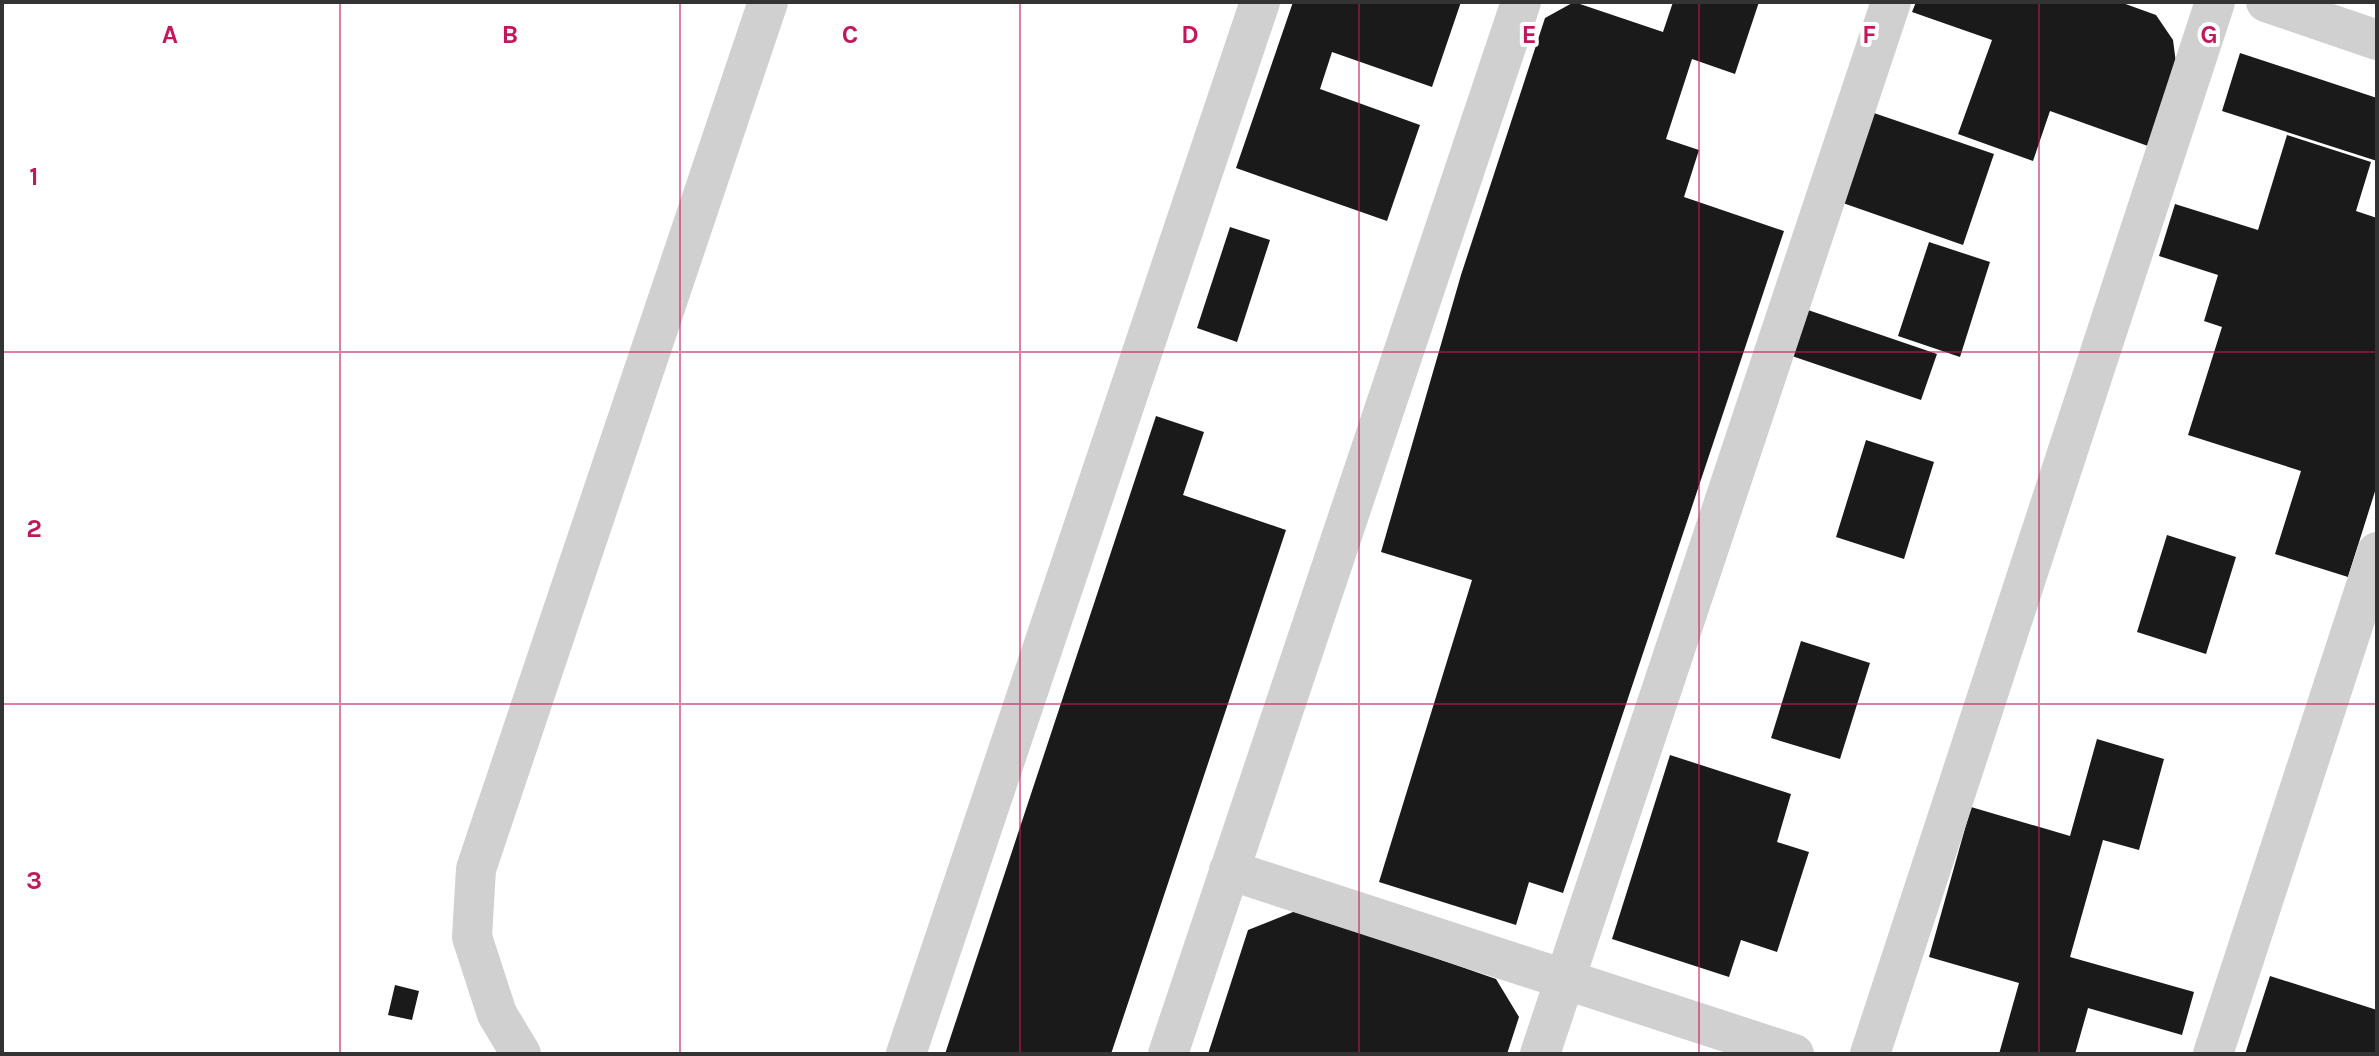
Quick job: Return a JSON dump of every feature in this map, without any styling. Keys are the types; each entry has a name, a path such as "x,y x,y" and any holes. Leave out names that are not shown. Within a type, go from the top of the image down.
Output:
{"street":[{"path":"521,1054 497,1014 472,937 476,869 768,2"},
{"path":"906,1054 1260,2"},
{"path":"1168,1054 1521,2"},
{"path":"1540,1054 1891,2"},
{"path":"1870,1054 2215,2"},
{"path":"2266,2 2377,40"},
{"path":"2213,1054 2377,552"},
{"path":"1229,870 1794,1054"}],"building":[{"path":"1293,2 1461,2 1432,87 1332,52 1320,89 1420,125 1387,221 1236,168"},
{"path":"1574,2 1663,32 1673,2 1759,2 1735,74 1692,59 1666,139 1699,150 1684,197 1784,231 1563,893 1529,882 1516,925 1379,882 1472,580 1381,552 1461,275 1545,18"},
{"path":"1916,2 2120,2 2156,15 2173,40 2176,63 2148,146 2050,111 2033,161 1958,134 1992,40 1912,12"},
{"path":"2240,53 2377,98 2377,161 2222,111"},
{"path":"1871,112 1994,154 1963,245 1840,202"},
{"path":"2287,135 2371,162 2356,211 2377,218 2377,485 2348,577 2275,554 2301,471 2188,435 2222,327 2204,321 2218,275 2159,256 2175,204 2258,230"},
{"path":"1230,227 1270,240 1237,342 1197,328"},
{"path":"1929,242 1990,262 1960,357 1898,336"},
{"path":"1805,309 1937,354 1921,400 1789,355"},
{"path":"1156,416 1204,432 1183,495 1286,530 1111,1054 945,1054"},
{"path":"1866,440 1934,462 1904,559 1836,537"},
{"path":"2167,535 2236,557 2206,654 2137,632"},
{"path":"1801,641 1870,663 1840,759 1771,738"},
{"path":"2097,739 2164,759 2139,850 2103,840 2070,957 2194,992 2182,1035 2088,1008 2075,1054 1999,1054 2019,983 1929,957 1971,807 2070,836"},
{"path":"1670,755 1791,794 1777,842 1809,852 1777,952 1741,940 1729,977 1612,939"},
{"path":"1298,910 1496,979 1519,1017 1507,1054 1208,1054 1248,930"},
{"path":"2270,976 2377,1010 2377,1054 2245,1054"},
{"path":"395,985 419,991 412,1020 388,1015"}]}
